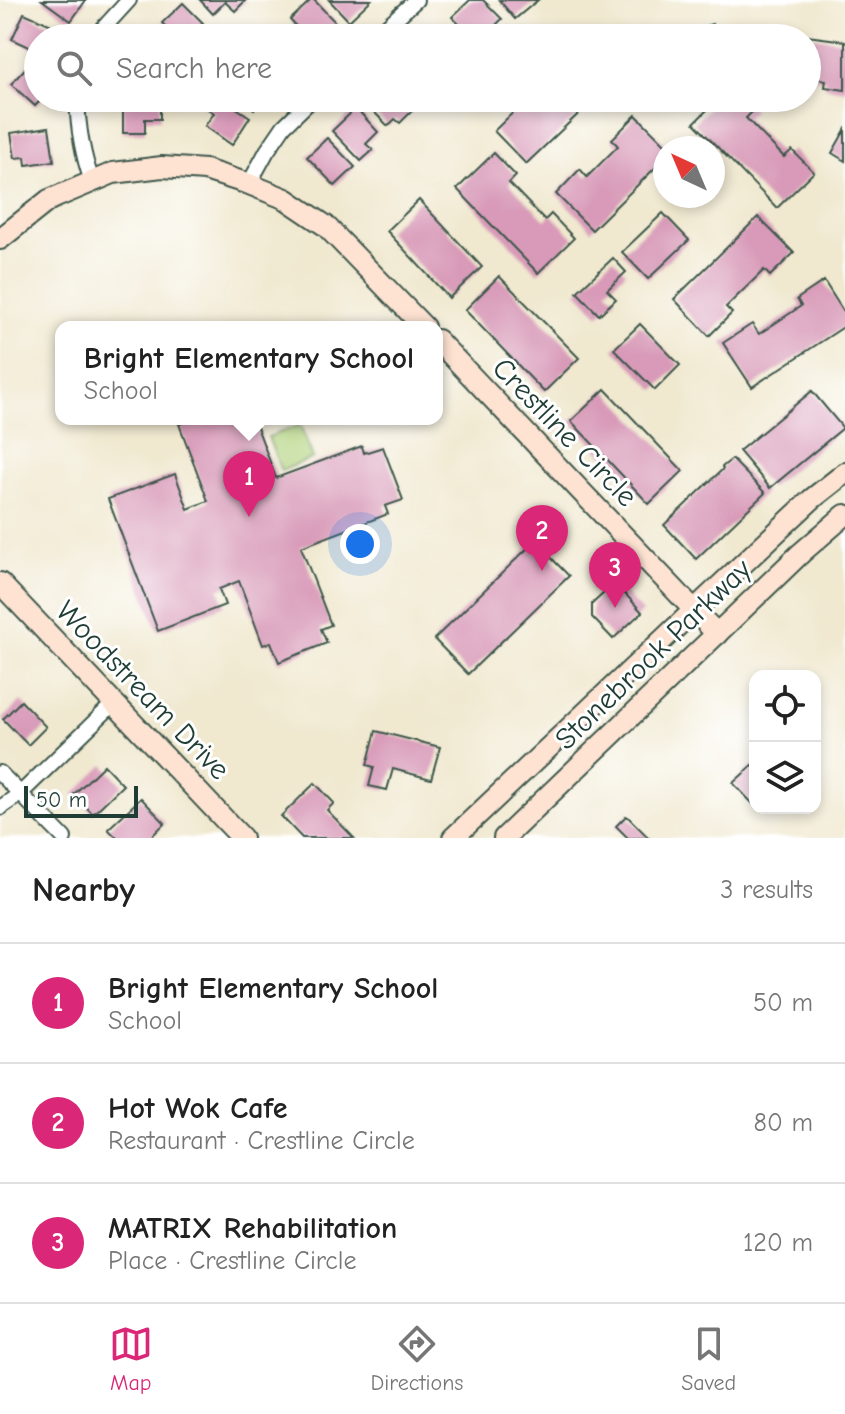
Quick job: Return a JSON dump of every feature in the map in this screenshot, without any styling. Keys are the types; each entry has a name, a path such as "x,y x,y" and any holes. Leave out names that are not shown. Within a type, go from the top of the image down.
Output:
{"street":[{"path":"107,24 129,0"},
{"path":"389,24 416,0"},
{"path":"78,112 86,165 92,181"},
{"path":"249,184 284,126 298,112"},
{"path":"0,239 49,200 113,173 162,167 205,170 286,199 326,226 418,321"},
{"name":"Crestline Circle","path":"443,346 717,634"},
{"name":"Stonebrook Parkway","path":"453,838 812,499 845,473"},
{"name":"Stonebrook Parkway","path":"504,838 801,553 845,515"},
{"name":"Woodstream Drive","path":"0,583 242,838"},
{"path":"0,808 20,794 114,703"},
{"path":"0,773 64,838"}],"green space":[{"path":"300,425 313,458 281,471 268,437"}],"building":[{"path":"42,0 86,0 71,21"},
{"path":"200,0 246,0 235,11 225,2 213,14"},
{"path":"314,0 337,24 294,24 290,20"},
{"path":"329,0 371,0 349,21"},
{"path":"470,0 483,0 502,19 497,24 459,24 452,17"},
{"path":"499,0 538,0 515,19"},
{"path":"183,3 203,23 163,24"},
{"path":"24,13 49,24 24,24 24,45 12,39"},
{"path":"821,38 845,41 845,90 825,87 826,80 821,79"},
{"path":"24,70 24,96 11,84"},
{"path":"123,112 160,112 160,119 145,119 145,133 123,133"},
{"path":"242,112 250,117 232,145 205,126 214,113"},
{"path":"352,112 360,112 378,132 366,144 373,150 361,161 332,131"},
{"path":"374,112 411,112 400,123 395,119 388,126"},
{"path":"514,112 580,112 526,164 494,131"},
{"path":"705,112 752,112 746,118 784,157 792,150 814,172 777,208 725,155 725,136 707,136 694,123"},
{"path":"636,115 657,136 653,136 653,170 592,230 556,194 580,169 587,177 618,146 612,139"},
{"path":"49,127 54,161 26,165 25,157 15,158 11,133"},
{"path":"845,130 845,161 832,153"},
{"path":"327,138 355,167 335,186 307,157"},
{"path":"494,153 516,176 509,183 545,220 551,214 574,238 538,273 457,189"},
{"path":"419,200 482,267 449,298 387,231"},
{"path":"663,213 689,240 648,279 622,252"},
{"path":"758,217 794,253 770,276 764,270 726,307 732,313 709,336 674,299"},
{"path":"613,258 626,272 607,290 616,299 599,315 577,292"},
{"path":"499,276 579,358 544,392 465,310"},
{"path":"824,281 845,314 845,326 752,387 723,343 752,324 759,334 801,306 797,299"},
{"path":"640,324 680,365 655,390 614,349"},
{"path":"605,389 683,471 649,504 571,421"},
{"path":"812,391 843,428 770,488 739,451"},
{"path":"179,425 256,425 276,478 362,446 364,453 383,447 403,500 385,506 388,514 301,547 331,625 321,629 327,643 279,662 271,642 263,645 239,581 219,589 225,605 158,631 108,499 175,474 188,509 208,501"},
{"path":"732,459 765,493 696,559 664,525"},
{"path":"535,541 569,576 468,674 434,639"},
{"path":"615,583 642,612 613,639 592,617 592,604"},
{"path":"21,701 46,727 28,745 3,719"},
{"path":"376,731 440,747 431,779 393,769 387,790 369,786 374,767 367,765"},
{"path":"104,765 123,785 93,814 74,794"},
{"path":"749,768 749,800 733,783"},
{"path":"315,783 334,803 327,810 354,838 302,838 281,816"},
{"path":"141,798 165,823 150,838 117,838 108,829"},
{"path":"626,816 649,838 628,838 616,826"}],"place":[{"name":"Bright Elementary School","path":"249,517"},
{"name":"Hot Wok Cafe","path":"542,571"},
{"name":"MATRIX Rehabilitation","path":"615,608"}]}
